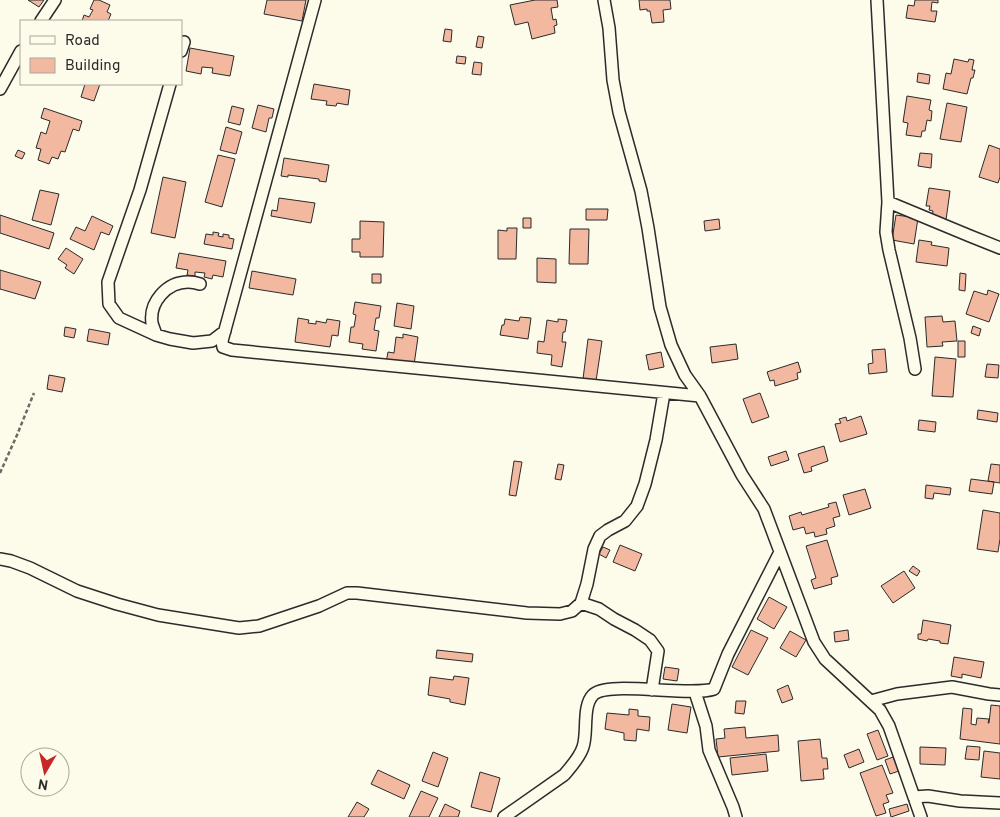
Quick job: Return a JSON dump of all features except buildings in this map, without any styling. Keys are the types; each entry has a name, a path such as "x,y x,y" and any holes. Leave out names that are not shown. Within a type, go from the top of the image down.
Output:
{"street":[{"path":"42,20 55,0"},
{"path":"315,0 225,332 223,347 232,350 700,396"},
{"path":"604,0 609,28 613,80 619,112 641,191 660,307 671,345 685,375 700,396 742,475 764,509 814,642 825,659 880,710 889,726 921,817"},
{"path":"877,0 888,202 886,232 910,338 915,369"},
{"path":"0,89 20,53"},
{"path":"170,85 140,190 108,282 109,304 119,318 156,335 170,339 193,343 212,341 225,332"},
{"path":"888,202 1000,248"},
{"path":"156,335 152,323 153,311 157,300 165,290 176,284 188,282 200,284"},
{"path":"0,559 30,568 77,591 117,604 158,615 239,628 259,626 319,606 347,593 527,614 560,614 572,611 581,604 594,548 600,536 625,521 638,506 656,440 664,393"},
{"path":"504,817 564,776 572,766 583,747 588,702 593,694 611,689 694,692 714,689 728,654 780,552"},
{"path":"581,604 599,609 650,640 658,651 652,690"},
{"path":"871,701 896,694 952,687 1000,695"},
{"path":"694,692 706,726 709,750 736,817"},
{"path":"914,797 928,796 960,801 1000,803"}],"path":[{"path":"0,473 34,393"}]}
